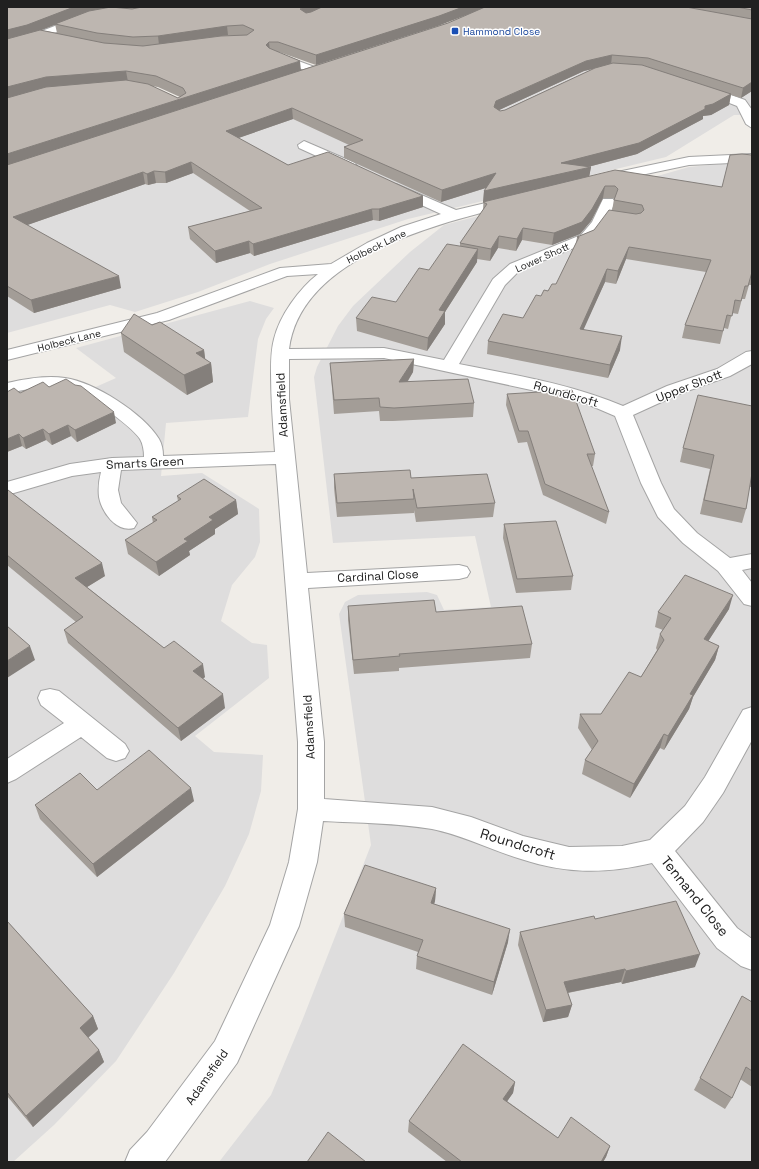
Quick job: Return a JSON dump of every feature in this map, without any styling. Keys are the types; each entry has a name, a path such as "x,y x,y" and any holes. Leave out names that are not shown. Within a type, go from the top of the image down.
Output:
{"street":[{"path":"7,45 42,35 91,15 76,10"},
{"path":"42,35 57,38"},
{"path":"274,55 316,71"},
{"path":"301,76 331,66"},
{"path":"693,86 741,103 745,108 752,124"},
{"path":"304,145 359,170"},
{"path":"591,182 689,161 752,158"},
{"path":"387,183 454,215"},
{"name":"Holbeck Lane","path":"7,355 163,317 285,271 334,268 372,246 406,230 454,215 522,198"},
{"name":"Lower Shott","path":"449,366 499,282 515,267 586,238 608,212"},
{"name":"Adamsfield","path":"142,1162 159,1144 226,1052 284,926 303,862 311,809 311,742 280,399 280,354 282,339 292,317 312,286 334,268"},
{"name":"Roundcroft","path":"280,354 384,353 563,391 593,400 623,414"},
{"name":"Upper Shott","path":"623,414 675,389 714,377 740,366 752,356"},
{"path":"7,388 47,383 67,383 93,393 139,428 149,438 153,447 154,462"},
{"path":"623,414 651,483 665,512 690,538 726,566 752,598"},
{"name":"Smarts Green","path":"7,490 70,470 112,464 286,458"},
{"path":"112,464 108,486 110,502 115,513 127,523"},
{"path":"726,566 752,560"},
{"name":"Cardinal Close","path":"297,581 459,572"},
{"path":"50,698 116,751"},
{"path":"658,850 694,814 714,785 752,718"},
{"path":"7,772 82,724"},
{"name":"Roundcroft","path":"311,809 432,818 471,829 522,848 568,859 622,858 658,850"},
{"name":"Tennand Close","path":"658,850 728,938 752,956"}],"shaded area":[{"path":"752,7 752,115 734,115 666,157 408,219 270,264 198,292 135,312 110,305 7,333 7,186"},
{"path":"720,164 752,164 752,1162 219,1162 271,1095 302,1021 371,845 339,614 345,602 358,595 427,592 437,595 444,610 491,607 475,536 333,543 314,377 317,367 338,326 353,306 410,252 444,225 509,208 647,179 689,167"},
{"path":"250,301 274,308 266,319 258,339 248,417 166,423 161,476 202,473 259,509 260,542 255,557 232,585 221,621 252,643 267,645 269,678 195,736 214,752 263,755 261,791 249,834 225,886 174,973 116,1061 54,1125 13,1162 7,1162 7,400 82,393 116,378 76,348"}],"building":[{"path":"7,7 74,7 27,25 7,30"},
{"path":"111,7 132,9 142,7 304,7 300,9 306,13 322,7 463,7 316,55 278,42 269,42 266,45 269,48 300,61 7,154 7,98 46,87 126,80 148,84 178,98 186,93 183,88 156,76 126,71 46,77 7,87 7,39 40,30 104,43 143,46 221,36 247,35 254,30 243,25 158,36 133,37 97,33 55,24 89,11"},
{"path":"485,7 686,7 752,19 752,82 743,88 648,58 612,55 586,61 496,101 494,107 500,111 505,110 595,68 613,63 642,65 731,94 713,104 705,106 705,109 639,143 561,163 591,167 484,191 496,173 442,190 344,147 363,140 292,108 226,131 288,165 328,152 423,196 379,209 372,209 253,244 249,241 215,251 188,227 262,208 191,162 165,172 154,171 147,174 143,172 13,217 119,276 31,300 7,286 7,165 448,23"},
{"path":"737,7 752,7 752,10"},
{"path":"730,155 752,155 752,272 748,286 745,286 741,301 735,300 732,316 727,315 723,331 685,325 711,260 629,247 618,271 607,269 580,329 622,336 610,365 488,341 503,314 523,318 536,295 541,296 544,290 548,291 552,284 556,284 579,237 577,237 594,230 609,210 636,214 641,213 644,210 642,205 614,200 618,189 615,186 605,186 592,209 582,222 554,233 523,228 517,239 499,236 491,249 460,243 487,204 483,202 615,170 722,187"},
{"path":"447,244 478,249 439,310 445,311 428,338 356,318 372,297 396,302 419,268 429,270"},
{"path":"134,314 152,325 160,322 204,350 196,353 211,363 184,375 121,333"},
{"path":"414,359 399,382 468,379 474,403 394,408 380,407 379,398 334,400 330,363"},
{"path":"66,379 75,385 81,386 114,412 75,430 68,425 49,434 43,429 23,438 19,434 7,439 7,392 14,388 20,393 43,382 49,387"},
{"path":"572,390 595,454 587,454 609,512 545,484 528,431 519,431 507,394"},
{"path":"698,395 752,406 752,473 746,509 704,500 714,455 683,448"},
{"path":"410,470 411,478 487,474 495,503 417,508 413,489 414,499 337,503 334,474"},
{"path":"204,479 236,500 209,517 213,520 184,539 188,541 156,562 125,540 157,520 152,517 181,499 177,496"},
{"path":"8,490 102,563 75,578 164,648 174,641 203,664 193,671 223,694 178,728 64,630 83,617 7,555"},
{"path":"556,521 573,576 517,579 504,524"},
{"path":"685,575 733,595 704,639 719,646 690,694 693,695 668,736 664,734 634,784 585,760 598,741 580,714 601,714 629,672 641,677 664,640 660,634 671,618 658,612"},
{"path":"434,600 436,612 522,606 532,644 399,654 400,656 353,660 348,606"},
{"path":"7,626 30,646 7,661"},
{"path":"149,750 191,788 93,864 35,805 80,773 97,790"},
{"path":"365,865 436,888 431,903 510,929 494,982 417,956 423,940 344,914"},
{"path":"676,901 700,954 626,971 625,969 564,982 572,1005 546,1010 520,932 594,916 595,919"},
{"path":"7,921 93,1016 80,1028 99,1050 26,1116 7,1092"},
{"path":"742,996 752,1002 752,1071 746,1067 732,1098 700,1078"},
{"path":"463,1044 515,1082 503,1099 558,1138 571,1117 610,1146 601,1162 462,1162 409,1121"},
{"path":"328,1132 366,1162 307,1162"}],"place":[{"name":"Hammond Close","path":"455,31"}]}
